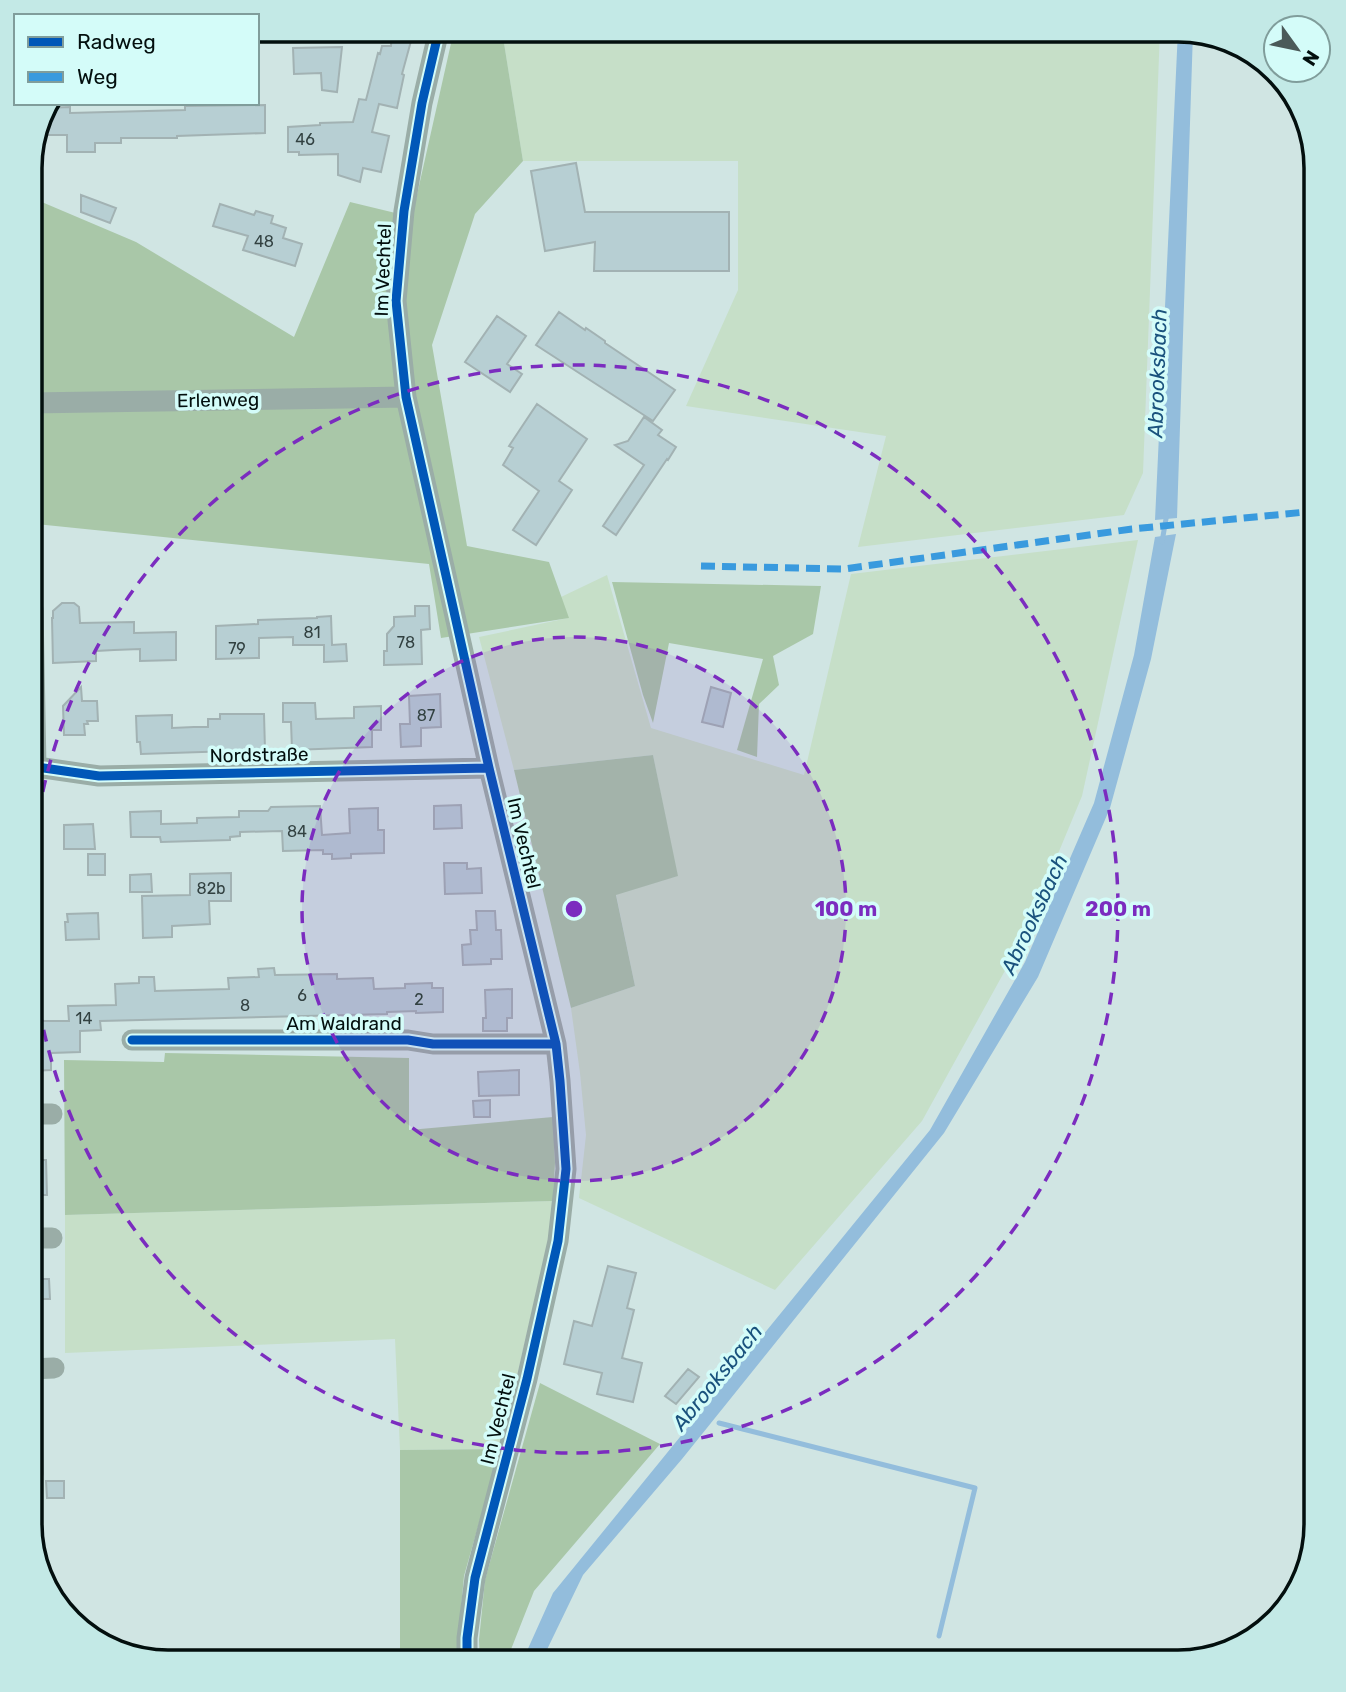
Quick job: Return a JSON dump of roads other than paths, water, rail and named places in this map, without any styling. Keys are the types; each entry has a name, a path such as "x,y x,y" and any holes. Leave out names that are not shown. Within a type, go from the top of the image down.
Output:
{"street":[{"name":"Im Vechtel","path":"436,42 422,103 404,211 396,301 406,397 489,768 556,1044 566,1169 558,1241 527,1379 475,1578 467,1650"},
{"name":"Erlenweg","path":"42,403 406,397"},
{"name":"Nordstraße","path":"42,768 99,776 489,768"},
{"name":"Am Waldrand","path":"132,1041 408,1040 433,1044 556,1044"},
{"path":"42,1114 52,1114"},
{"path":"42,1238 52,1238"},
{"path":"42,1368 54,1368"}],"water":[{"path":"1177,42 1186,42 1193,43 1177,518 1155,520"},
{"path":"1176,534 1151,659 1110,808 1038,977 944,1133 682,1459 583,1575 547,1650 527,1650 553,1593 930,1130 1025,962 1094,803 1134,655 1155,537"}],"waterway":[{"name":"Abrooksbach","path":"1162,542 1167,513"},
{"path":"719,1423 975,1488 939,1636"}]}
